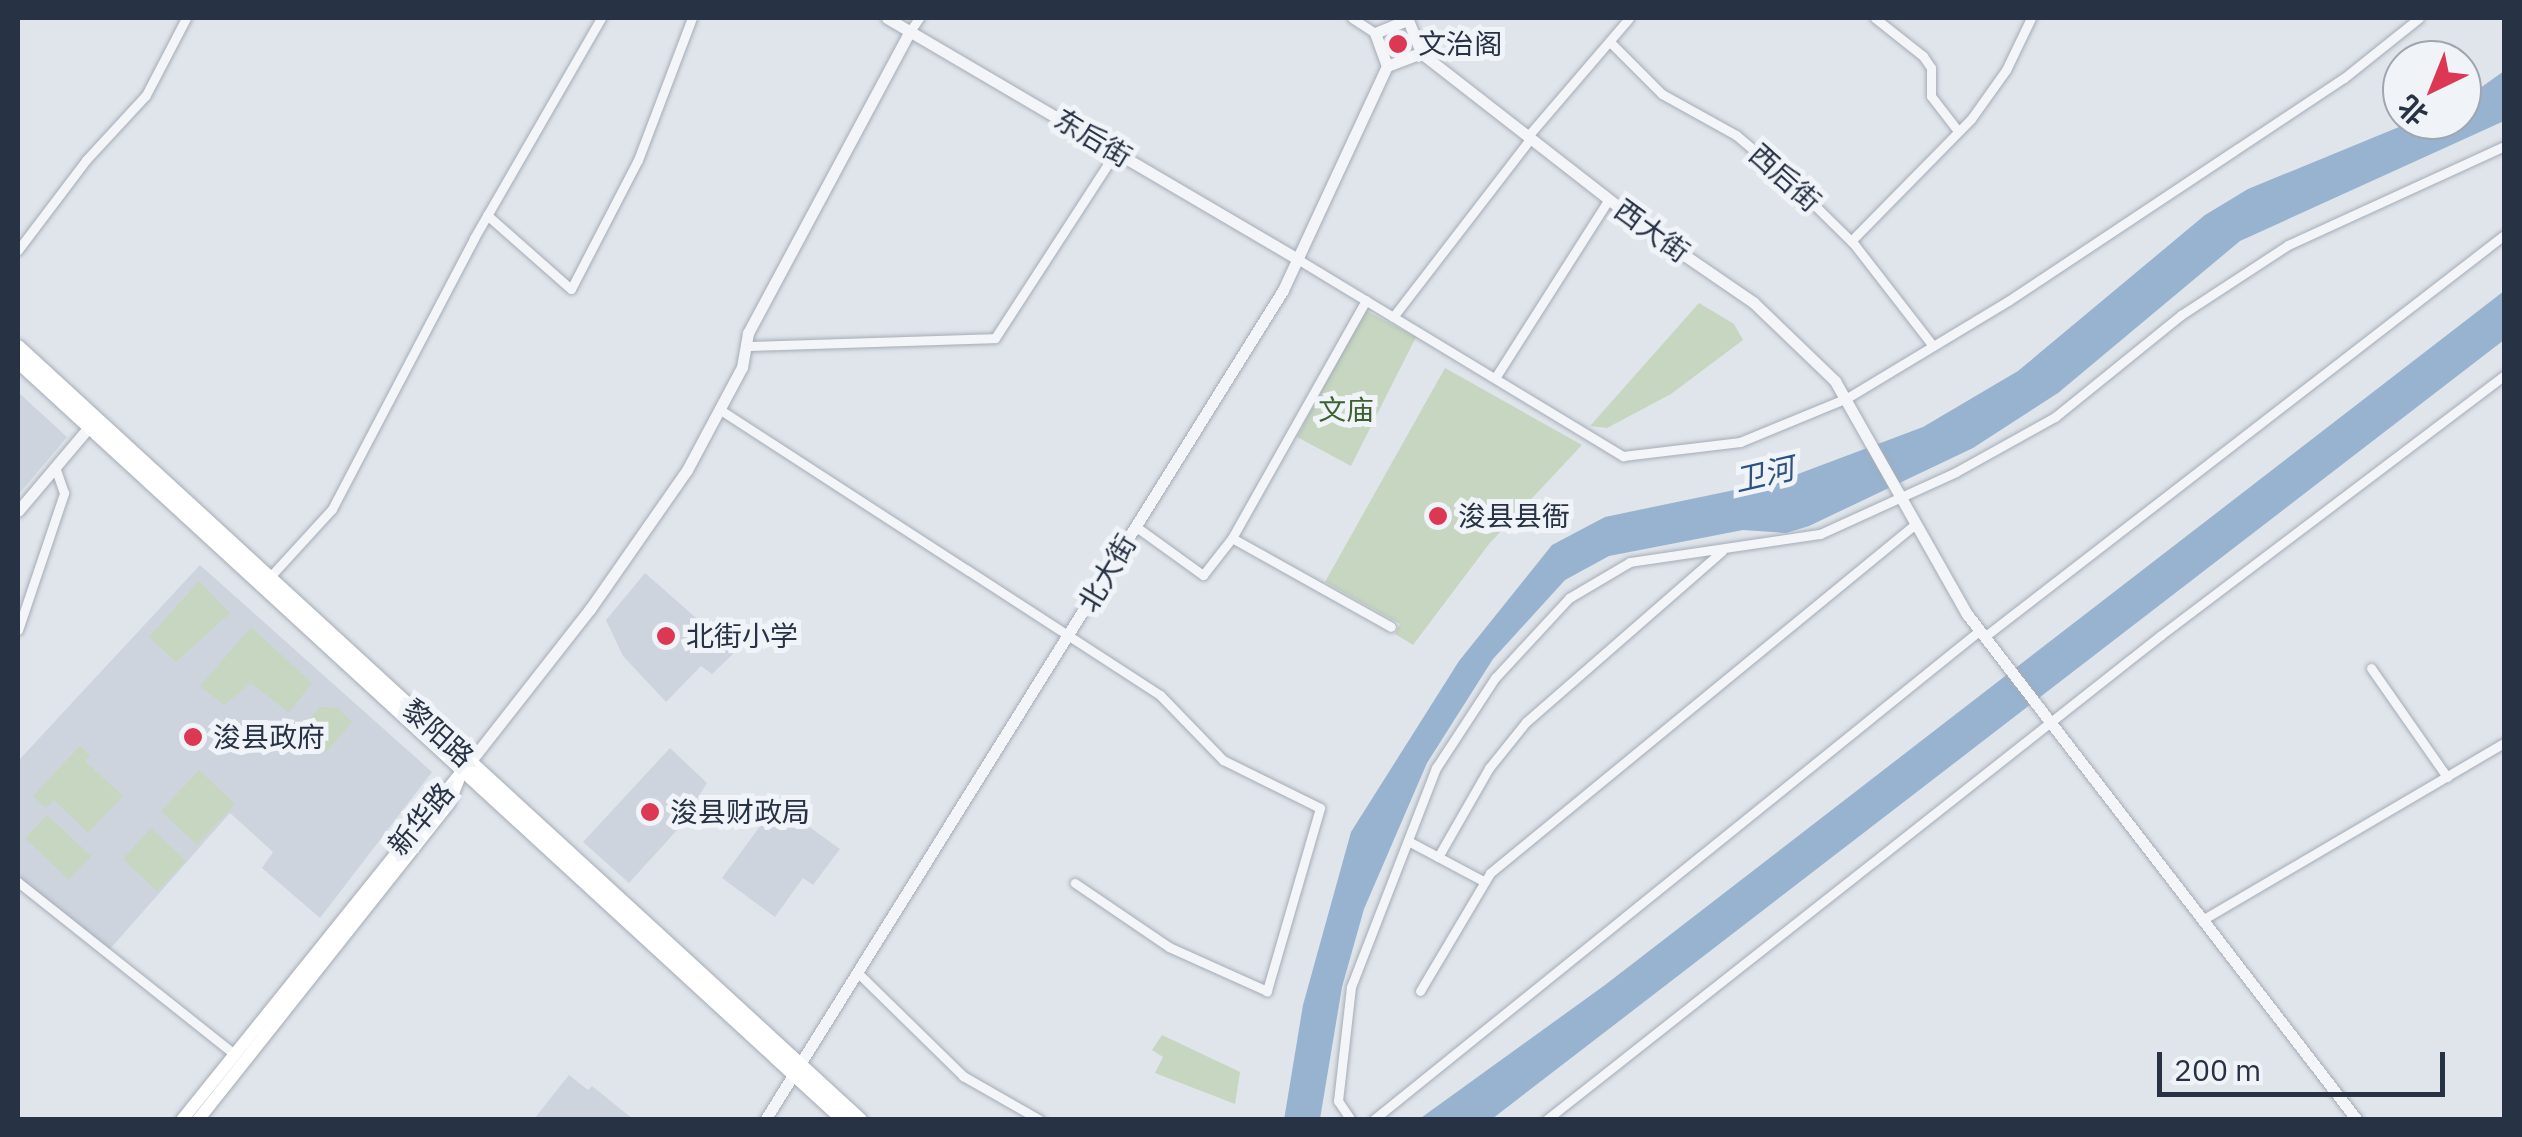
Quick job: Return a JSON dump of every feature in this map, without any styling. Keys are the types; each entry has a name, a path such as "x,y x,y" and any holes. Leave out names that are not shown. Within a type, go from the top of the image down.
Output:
{"main road":[{"name":"黎阳路","path":"18,347 467,766"},
{"name":"黎阳路","path":"18,362 797,1069 860,1120"},
{"name":"新华路","path":"182,1120 467,766"},
{"name":"新华路","path":"198,1120 448,803 467,766"},
{"name":"黎阳路","path":"797,1069 844,1120"}],"street":[{"path":"18,250 86,160 146,95 186,18"},
{"path":"269,578 324,524 487,215 602,18"},
{"path":"487,215 571,289 638,160 692,18"},
{"name":"东后街","path":"887,18 1299,260"},
{"path":"467,766 646,534 719,409 746,346 919,18"},
{"path":"1352,18 1375,32 1388,66 1421,54 1409,19 1375,32"},
{"path":"1394,317 1530,137 1629,18"},
{"path":"1874,18 1923,56 1931,68 1930,96 1958,132"},
{"path":"1850,241 1958,132 2006,70 2031,18"},
{"path":"1299,260 1495,378 1635,456 1740,442 1847,398 1933,346 2180,190 2383,51 2420,18"},
{"name":"西后街","path":"1610,42 1662,94 1736,134 1850,241 1933,346"},
{"name":"西大街","path":"1421,54 1609,199 1753,302 1847,398 1913,526 1993,649 2357,1120"},
{"name":"北大街","path":"765,1120 1299,260 1388,66"},
{"path":"1350,1120 1338,1102 1349,996 1436,768 1495,678 1568,598 1630,562 1698,547 1725,549 1820,534 1897,498 2055,416 2181,315 2288,245 2504,146"},
{"path":"746,346 994,338 1116,152"},
{"path":"1495,378 1609,199"},
{"path":"1372,1120 2223,446 2504,235"},
{"path":"1135,526 1203,574 1232,538 1366,300"},
{"path":"1546,1120 2047,719 2504,376"},
{"path":"719,409 1070,633 1160,696 1223,760 1320,808 1267,991 1169,946 1075,883"},
{"path":"18,510 89,427"},
{"path":"18,630 64,493 55,467"},
{"path":"1420,991 1483,881 1913,526"},
{"path":"1232,538 1390,627"},
{"path":"1438,857 1489,768 1526,722 1725,549"},
{"path":"2371,668 2447,777"},
{"path":"2202,920 2504,743"},
{"path":"1410,842 1483,881"},
{"path":"18,882 234,1054"},
{"path":"858,974 963,1076 1040,1120"}],"shaded area":[{"path":"18,392 67,437 18,495"},
{"name":"浚县政府","path":"200,565 432,772 320,918 262,868 273,852 230,813 110,949 18,877 18,761"},
{"name":"北街小学","path":"645,573 735,652 712,674 701,666 666,702 623,656 606,620"},
{"name":"浚县财政局","path":"670,748 707,783 678,829 629,883 583,842"},
{"path":"783,808 840,849 813,885 803,878 775,917 722,878 761,825 768,829"},
{"path":"569,1075 588,1090 592,1086 633,1119 534,1119"}],"green space":[{"path":"1699,303 1734,324 1743,340 1671,394 1607,428 1590,426"},
{"name":"文庙","path":"1365,310 1416,337 1351,466 1297,437"},
{"name":"浚县县衙","path":"1445,368 1582,445 1489,544 1413,645 1395,634 1400,624 1325,582"},
{"path":"199,581 230,613 176,662 149,637"},
{"path":"251,627 312,683 289,713 251,683 224,705 200,686"},
{"path":"320,707 338,708 352,722 325,753 300,729"},
{"path":"80,746 90,755 85,761 123,796 88,833 54,800 46,808 33,796"},
{"path":"199,770 235,804 197,845 161,811"},
{"path":"47,815 91,856 69,880 25,838"},
{"path":"151,828 186,861 157,891 123,859"},
{"path":"1162,1035 1240,1072 1235,1104 1155,1073 1163,1057 1152,1050"}],"water":[{"path":"2504,71 2504,121 2482,131 2482,87"},
{"path":"2382,134 2382,140 2462,140 2240,241 2058,393 1973,448 1809,526 1786,533 1743,530 1609,556 1565,580 1493,659 1427,763 1364,909 1342,987 1320,1119 1284,1120 1303,1005 1351,832 1459,661 1552,545 1605,517 1782,480 1923,427 2018,371 2205,215 2248,189"},
{"path":"2504,291 2504,340 1492,1119 1418,1120 1605,985"}],"place":[{"name":"文治阁","path":"1398,44"},
{"name":"浚县县衙","path":"1438,516"},
{"name":"北街小学","path":"666,636"},
{"name":"浚县政府","path":"193,737"},
{"name":"浚县财政局","path":"650,812"}],"water label":[{"name":"卫河","path":"1764,474"}]}
